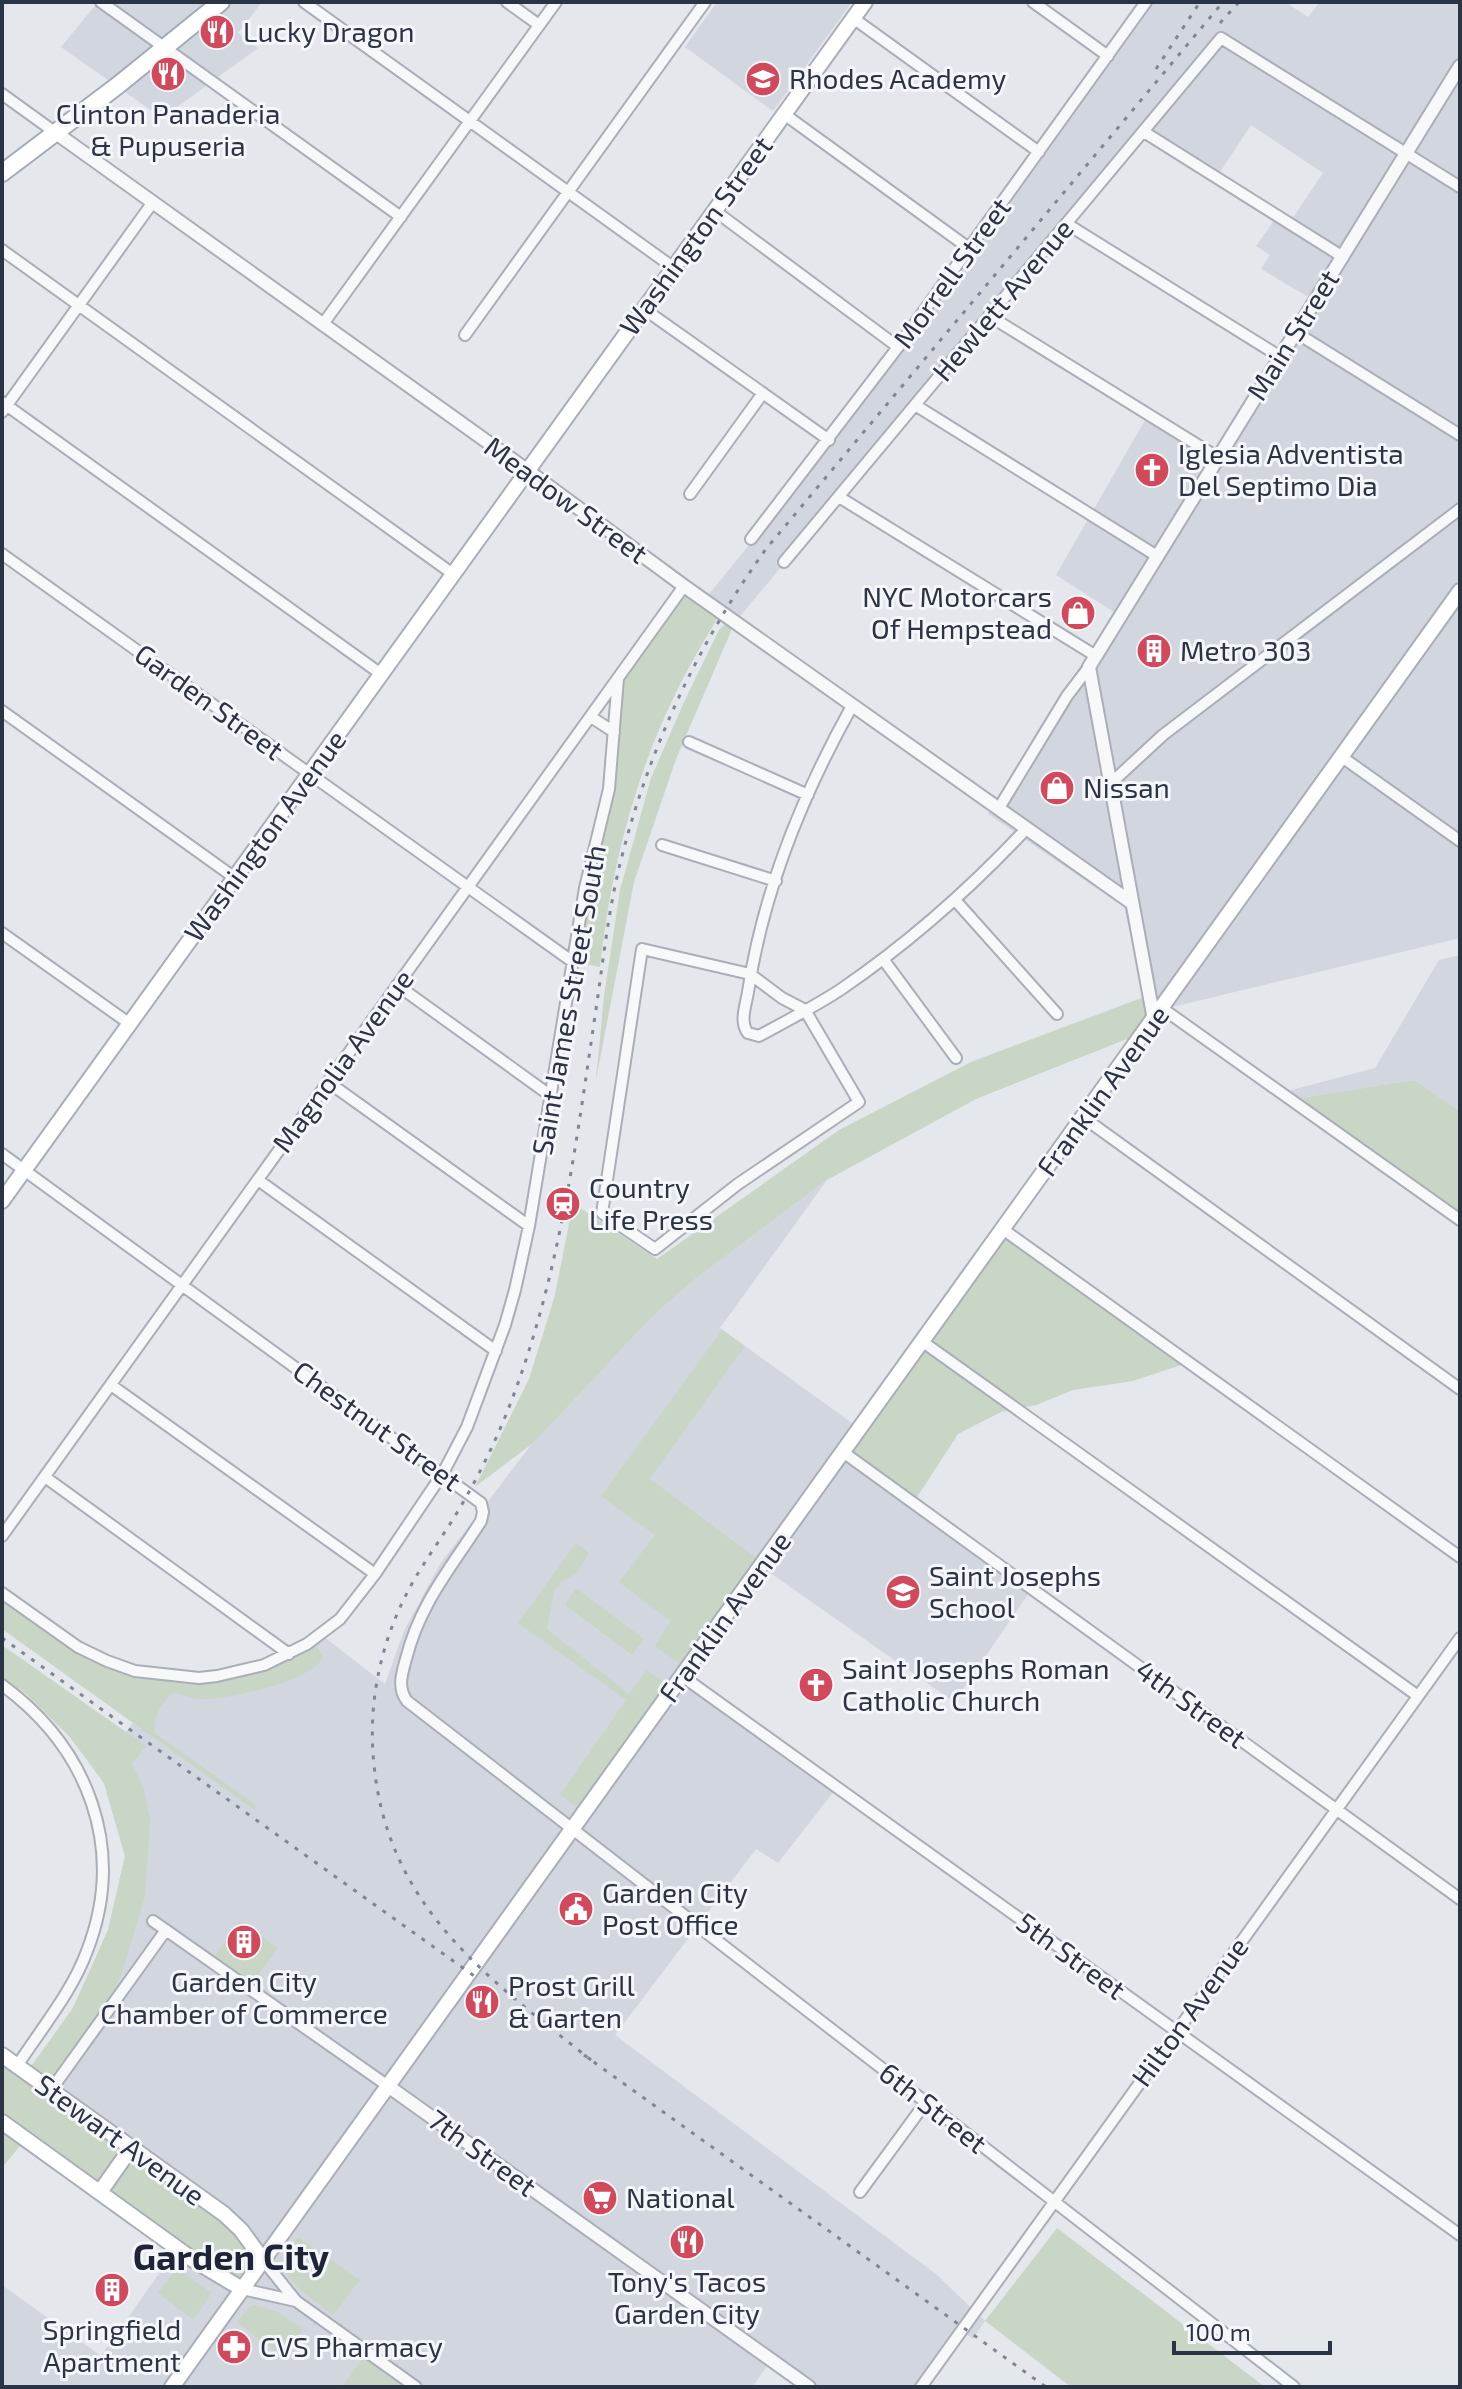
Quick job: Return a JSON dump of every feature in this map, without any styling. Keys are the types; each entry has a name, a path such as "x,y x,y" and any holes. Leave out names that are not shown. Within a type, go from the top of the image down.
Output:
{"main road":[{"path":"2,173 221,2"},
{"name":"Washington Street","path":"528,471 865,2"},
{"name":"Washington Avenue","path":"2,1201 528,471"},
{"name":"Franklin Avenue","path":"172,2387 1084,1118 1155,1009 1277,848 1460,591"},
{"name":"Stewart Avenue","path":"2,2055 224,2214 241,2230 263,2260"},
{"name":"Stewart Avenue","path":"2,2122 192,2259 242,2289"},
{"path":"100,2192 131,2148"}],"street":[{"path":"101,2 401,217"},
{"path":"304,2 674,268"},
{"path":"507,2 539,25"},
{"path":"323,324 556,2"},
{"path":"465,335 705,2"},
{"path":"1033,2 1108,56"},
{"name":"Morrell Street","path":"751,539 898,347 1146,2"},
{"path":"853,18 1039,152"},
{"name":"Hewlett Avenue","path":"784,562 1221,38 1406,153"},
{"name":"Main Street","path":"1092,661 1460,66"},
{"name":"Meadow Street","path":"2,94 684,586 1132,903"},
{"path":"784,114 970,249"},
{"path":"1144,132 1343,257"},
{"path":"1406,153 1460,187"},
{"path":"153,202 4,407 381,674"},
{"path":"715,211 898,347"},
{"path":"1067,224 1279,356"},
{"path":"2,250 453,574"},
{"path":"644,309 829,440"},
{"path":"991,317 1217,457"},
{"path":"1295,332 1460,435"},
{"path":"690,494 763,393"},
{"path":"915,405 1157,556"},
{"path":"839,497 1092,661 1110,784 1155,1009 1460,1220"},
{"path":"1110,784 1165,733 1460,509"},
{"name":"Garden Street","path":"2,554 573,962"},
{"name":"Magnolia Avenue","path":"2,1536 684,586"},
{"path":"999,808 1067,696 1092,661"},
{"name":"Saint James Street South","path":"2,1593 78,1647 135,1671 175,1677 217,1676 264,1665 307,1644 340,1619 375,1574 443,1473 474,1411 515,1290 529,1226 585,888 609,789 618,678"},
{"path":"852,706 808,795 776,881 750,974 743,1022 744,1028 752,1035 759,1036 838,991 883,959 955,900 1027,828"},
{"path":"2,711 235,878"},
{"path":"591,717 614,732"},
{"path":"689,742 808,795"},
{"path":"1342,757 1460,841"},
{"path":"662,845 776,881"},
{"path":"955,900 1057,1014"},
{"path":"2,933 130,1024"},
{"path":"642,949 750,974 782,998 805,1010 859,1102 738,1184 655,1249 602,1213 642,949"},
{"path":"883,959 956,1058"},
{"path":"397,985 551,1096"},
{"path":"328,1082 529,1226"},
{"path":"1084,1118 1460,1389"},
{"name":"Chestnut Street","path":"2,1154 478,1500 482,1517 422,1612 404,1666 403,1695 573,1828"},
{"path":"258,1180 496,1351"},
{"path":"1004,1230 1460,1557"},
{"path":"923,1342 1418,1696"},
{"path":"111,1385 375,1574"},
{"name":"4th Street","path":"843,1452 1460,1899"},
{"path":"45,1477 289,1654"},
{"name":"Hilton Avenue","path":"921,2387 1460,1638"},
{"name":"5th Street","path":"682,1676 1460,2235"},
{"path":"2,1685 41,1717 73,1760 86,1786 97,1822 102,1870 97,1918 87,1951 73,1982 17,2066"},
{"name":"6th Street","path":"573,1828 1294,2387"},
{"name":"7th Street","path":"153,1921 809,2387"},
{"path":"51,2090 166,1930"},
{"path":"860,2192 926,2102"},
{"name":"Stewart Avenue","path":"263,2260 296,2301 416,2387"},
{"name":"Stewart Avenue","path":"242,2289 296,2301"}],"shaded area":[{"path":"98,2 112,10 119,2 262,2 238,33 258,48 162,118 61,47"},
{"name":"Rhodes Academy","path":"717,2 852,2 773,111 685,47"},
{"path":"1146,2 1285,2 1308,17 1320,2 1460,2 1460,938 1164,1009 1144,997 1124,907 988,814 1114,612 1056,575 1148,415 1217,457 1315,301 1261,269 1270,255 1256,246 1273,222 1294,216 1323,173 1251,125 1216,178 1144,133 736,621 705,599 808,473 890,365"},
{"path":"1460,955 1460,1111 1414,1080 1294,1099 1284,1092 1375,1068 1439,960"},
{"path":"827,1180 720,1328 859,1428 840,1454 1031,1590 954,1702 762,1567 685,1676 838,1786 778,1863 756,1849 615,2035 936,2274 985,2321 973,2339 961,2330 920,2387 808,2387 771,2361 752,2387 418,2387 368,2351 341,2387 2,2387 2,2285 101,2356 177,2248 27,2073 73,2008 108,1930 125,1856 104,1783 95,1771 170,1676 204,1677 269,1662 320,1634 385,1684 404,1631 440,1564 534,1441 649,1320 690,1283"}],"green space":[{"path":"685,586 722,611 679,686 659,729 635,795 617,863 600,967 573,962 609,789 617,689"},
{"path":"731,618 735,620 676,759 634,882 596,1080 604,996 620,890 651,778 719,630"},
{"path":"1144,997 1160,1006 1142,1033 976,1099 827,1180 690,1283 649,1320 533,1443 475,1487 529,1379 555,1295 573,1203 657,1259 839,1130 971,1062"},
{"path":"1414,1080 1460,1111 1460,1220 1294,1099"},
{"path":"1001,1229 1187,1363 1133,1381 1073,1390 1036,1405 1001,1412 958,1434 912,1505 840,1454"},
{"path":"722,1330 745,1346 650,1479 764,1564 687,1669 655,1646 670,1621 619,1582 655,1535 601,1496"},
{"path":"576,1543 589,1553 576,1574 561,1582 554,1592 547,1629 629,1694 647,1670 673,1689 584,1812 560,1795 626,1700 518,1623"},
{"path":"576,1588 644,1639 632,1655 565,1605"},
{"path":"2,1591 97,1656 170,1676 239,1671 307,1644 317,1647 323,1657 316,1666 290,1680 255,1691 212,1699 193,1698 174,1692 165,1700 157,1716 155,1733 256,1805 256,1811 2,1629"},
{"path":"2,1645 146,1746 132,1764 144,1789 150,1820 145,1896 122,1973 96,2032 56,2093 204,2200 257,2258 245,2276 236,2279 24,2141 2,2168 2,2055 27,2072 73,2008 108,1930 125,1856 104,1783 69,1736 25,1693 2,1677"},
{"path":"239,1921 278,1948 250,1986 212,1960"},
{"path":"1057,2228 1265,2387 1071,2387 985,2321"},
{"path":"298,2237 360,2280 333,2315 299,2289 281,2267"},
{"path":"177,2268 212,2293 193,2320 158,2293"},
{"path":"254,2305 278,2312 303,2329 283,2357 237,2322"},
{"path":"368,2351 418,2387 341,2387"}],"railway":[{"path":"1156,69 1200,2"},
{"path":"591,2060 481,1968 449,1935 422,1900 399,1860 383,1815 372,1741 379,1669 393,1623 414,1580 463,1502 492,1446 511,1402 542,1306 573,1159 612,903 631,825 644,783 677,701 718,623 766,549 1223,2"},
{"path":"1220,23 1239,2"},
{"path":"2,1638 477,1978"},
{"path":"584,2055 1046,2387"}],"place":[{"name":"Lucky Dragon","path":"217,32"},
{"name":"Clinton Panaderia & Pupuseria","path":"168,74"},
{"name":"Rhodes Academy","path":"763,79"},
{"name":"Iglesia Adventista Del Septimo Dia","path":"1152,470"},
{"name":"NYC Motorcars Of Hempstead","path":"1078,613"},
{"name":"Metro 303","path":"1154,651"},
{"name":"Nissan","path":"1057,788"},
{"name":"Country Life Press","path":"563,1204"},
{"name":"Saint Josephs School","path":"903,1592"},
{"name":"Saint Josephs Roman Catholic Church","path":"816,1685"},
{"name":"Garden City Post Office","path":"576,1909"},
{"name":"Garden City Chamber of Commerce","path":"244,1942"},
{"name":"Prost Grill & Garten","path":"482,2002"},
{"name":"National","path":"600,2198"},
{"name":"Tony's Tacos Garden City","path":"687,2242"},
{"name":"Springfield Apartment","path":"112,2290"},
{"name":"CVS Pharmacy","path":"234,2347"}],"district":[{"name":"Garden City","path":"231,2257"}]}
